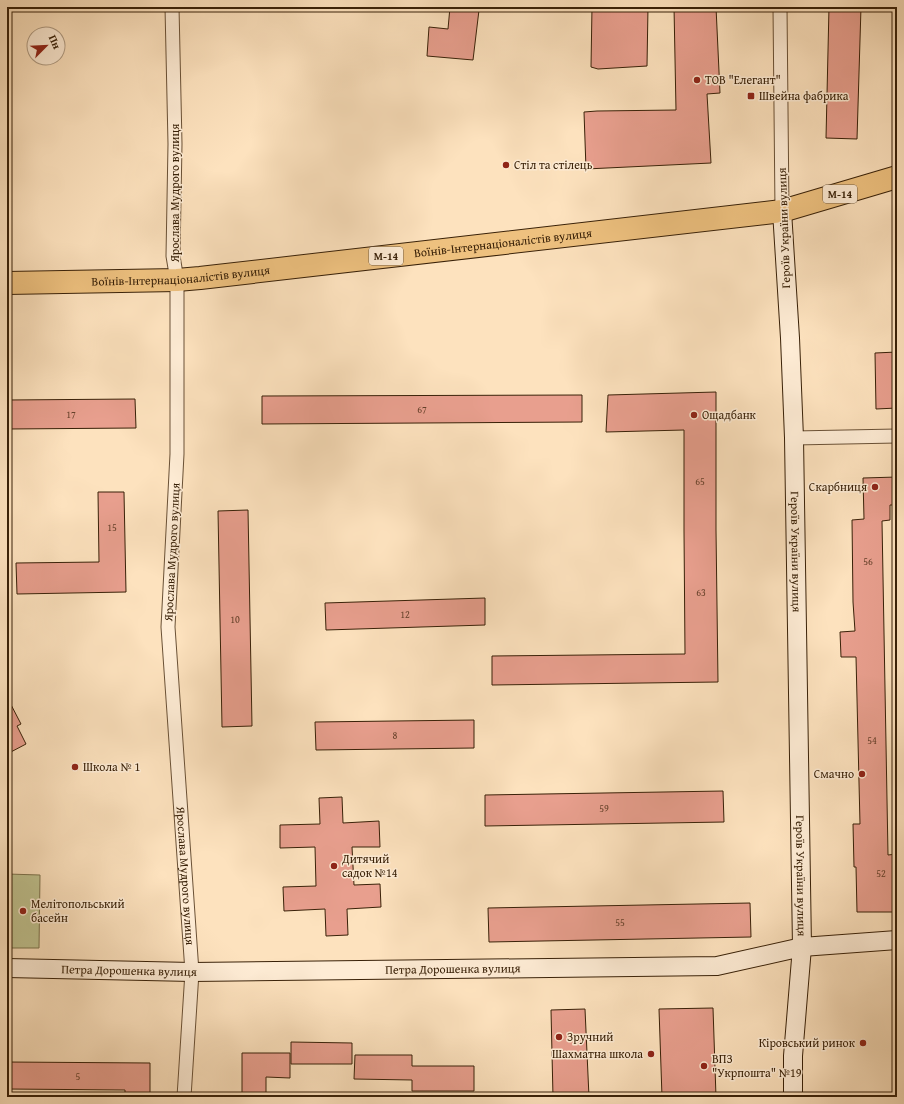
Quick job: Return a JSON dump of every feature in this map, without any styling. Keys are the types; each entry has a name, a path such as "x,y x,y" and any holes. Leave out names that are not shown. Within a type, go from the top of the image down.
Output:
{"highway":[{"name":"Воїнів-Інтернаціоналістів вулиця","path":"7,283 177,280 782,212 897,177"}],"street":[{"name":"Ярослава Мудрого вулиця","path":"172,7 175,144 173,256 177,280 177,454 168,628 192,972 184,1097"},
{"name":"Героїв України вулиця","path":"780,7 782,212 790,338 794,438 802,947 793,1056 793,1097"},
{"path":"794,438 897,436"},
{"name":"Петра Дорошенка вулиця","path":"7,968 192,972 717,966 802,947 897,940"}],"green space":[{"name":"Мелітопольський басейн","path":"7,874 40,875 39,948 7,948"}],"building":[{"path":"450,7 472,7 472,10 479,10 473,60 427,56 429,27 448,29"},
{"path":"592,7 648,7 647,66 598,69 591,67"},
{"name":"ТОВ \"Елегант\"","path":"674,7 716,7 720,93 707,94 711,163 586,169 584,112 676,110"},
{"path":"829,7 861,7 857,139 826,138"},
{"path":"897,352 897,408 876,409 875,353"},
{"path":"716,392 718,682 492,685 492,656 685,654 684,430 606,432 608,395"},
{"path":"582,395 582,422 262,424 262,396"},
{"path":"135,399 136,428 7,429 7,400"},
{"path":"897,477 897,505 890,505 890,520 882,521 888,855 897,854 897,912 857,912 853,824 860,824 856,657 841,657 840,632 855,631 853,602 852,520 864,519 863,478"},
{"path":"98,492 124,492 126,592 17,594 16,563 99,562"},
{"path":"248,510 252,726 222,727 218,511"},
{"path":"485,598 485,625 326,630 325,603"},
{"path":"7,697 21,724 17,726 26,744 7,754"},
{"path":"474,720 474,748 316,750 315,722"},
{"path":"723,791 724,822 485,826 485,795"},
{"name":"Дитячий садок №14","path":"342,797 343,823 379,821 380,847 352,847 354,885 380,884 381,907 347,909 348,935 326,936 325,909 284,911 283,887 316,886 315,847 280,848 280,825 320,824 319,798"},
{"path":"750,903 751,937 489,942 488,908"},
{"path":"713,1008 716,1097 662,1097 659,1009"},
{"path":"585,1009 589,1097 553,1097 551,1010"},
{"path":"291,1042 352,1043 352,1064 291,1064"},
{"path":"242,1053 290,1053 290,1078 266,1077 266,1097 242,1097"},
{"path":"355,1055 412,1055 412,1066 474,1066 474,1091 412,1091 412,1080 354,1079"},
{"path":"7,1062 150,1063 150,1097 125,1097 125,1090 7,1089"}],"place":[{"name":"ТОВ \"Елегант\"","path":"697,80"},
{"name":"Швейна фабрика","path":"751,96"},
{"name":"Стіл та стілець","path":"506,165"},
{"name":"Ощадбанк","path":"694,415"},
{"name":"Скарбниця","path":"875,487"},
{"name":"Школа № 1","path":"75,767"},
{"name":"Смачно","path":"862,774"},
{"name":"Дитячий садок №14","path":"334,866"},
{"name":"Мелітопольський басейн","path":"23,911"},
{"name":"Зручний","path":"559,1037"},
{"name":"Кіровський ринок","path":"863,1043"},
{"name":"Шахматна школа","path":"651,1054"},
{"name":"ВПЗ \"Укрпошта\" №19","path":"704,1066"}]}
